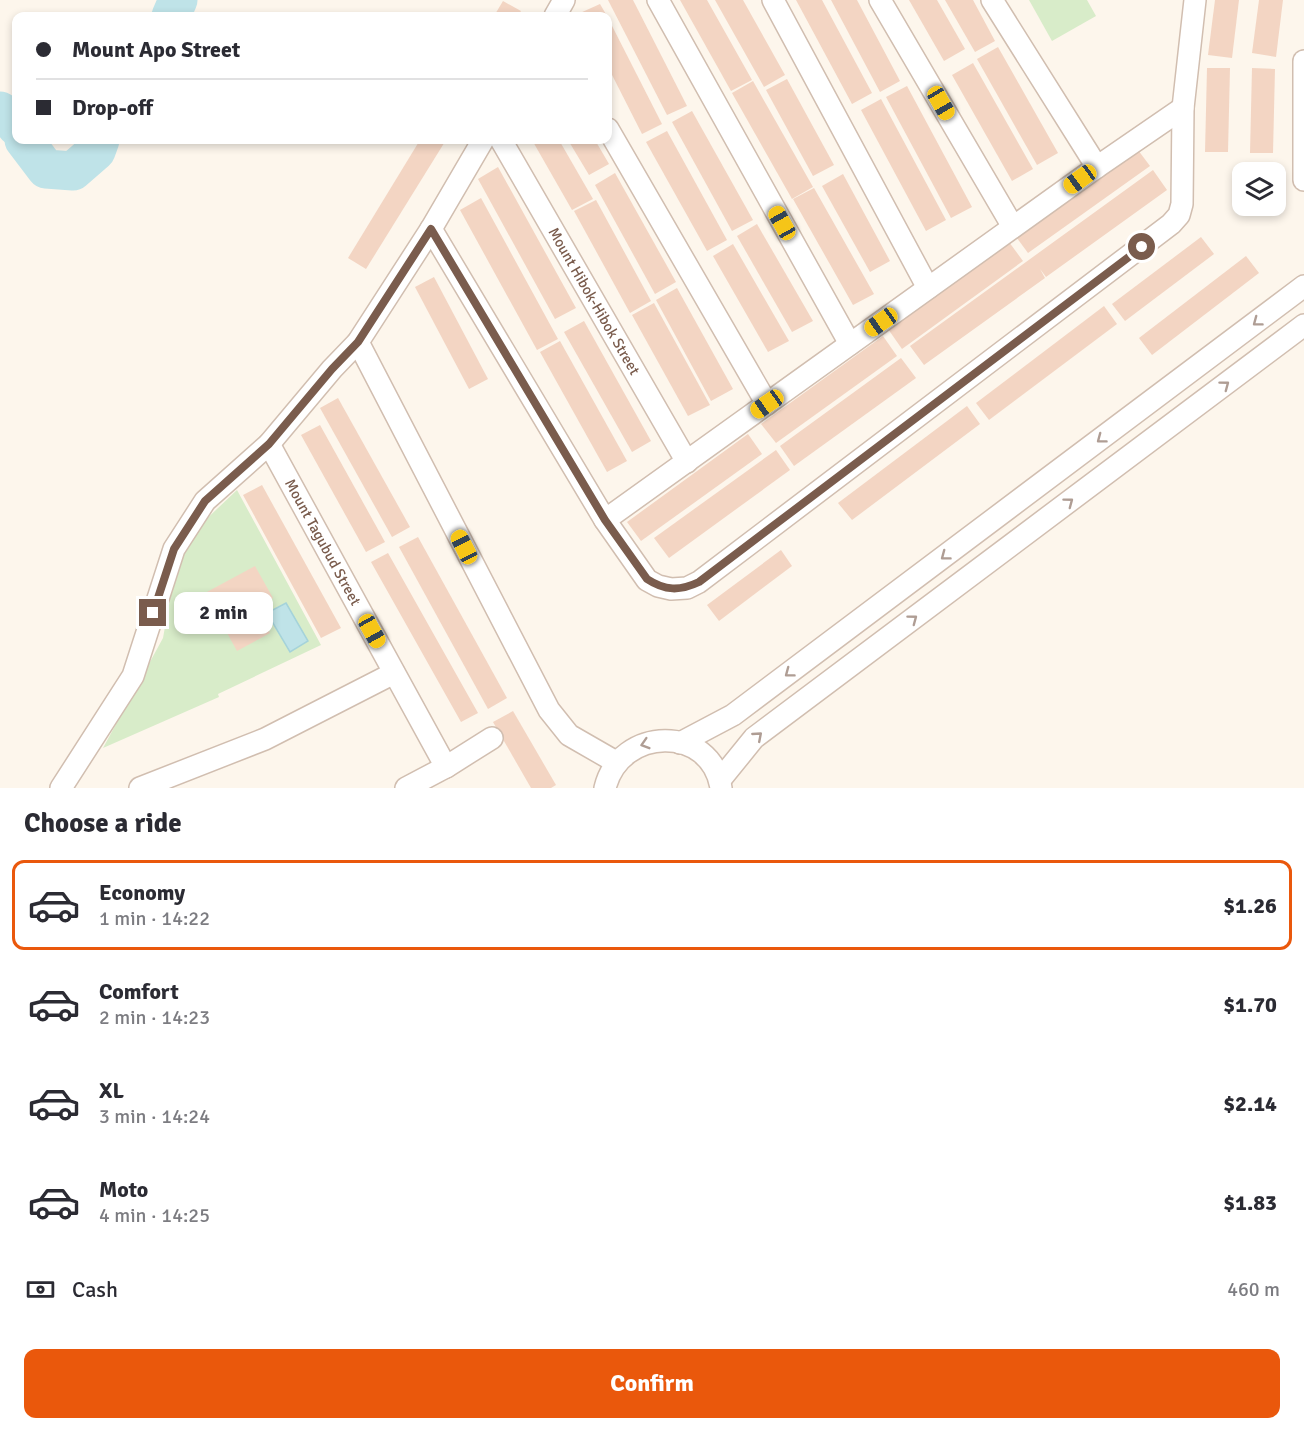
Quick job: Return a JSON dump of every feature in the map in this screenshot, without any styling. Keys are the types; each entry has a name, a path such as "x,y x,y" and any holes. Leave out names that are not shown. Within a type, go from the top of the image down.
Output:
{"street":[{"path":"658,0 850,344"},
{"path":"773,0 928,288"},
{"path":"880,0 1013,227"},
{"path":"992,0 1097,167"},
{"path":"431,229 605,520 647,579 657,586 671,589 687,588 699,582 1161,232 1179,215 1183,194 1183,108 1195,0"},
{"path":"1304,61 1304,180"},
{"path":"605,520 1097,167 1183,108"},
{"path":"612,136 767,404"},
{"path":"61,788 133,676 174,549 205,501 269,444 332,369 358,342 431,229 481,144"},
{"name":"Mount Hibok-Hibok Street","path":"503,144 687,462"},
{"path":"680,743 734,715 1304,286"},
{"path":"604,788 616,762 629,750 645,743 663,740 680,743 696,750 711,763 721,784 754,738 1304,326"},
{"path":"358,342 549,710 569,735 616,762"},
{"name":"Mount Tagubud Street","path":"269,444 446,767"},
{"path":"140,788 265,739 394,673"},
{"path":"406,788 446,767 492,738"}],"green space":[{"path":"1029,0 1087,0 1096,16 1052,41"},
{"path":"237,490 321,645 218,694 219,697 103,748 163,638 178,554 198,527"}],"water":[{"path":"286,603 308,641 290,652 267,613"}],"building":[{"path":"608,0 633,0 687,106 667,115"},
{"path":"680,0 707,0 752,80 731,91"},
{"path":"715,0 743,0 785,75 764,87"},
{"path":"796,0 822,0 872,93 852,104"},
{"path":"831,0 857,0 900,81 880,92"},
{"path":"909,0 937,0 965,49 944,61"},
{"path":"945,0 973,0 995,41 975,52"},
{"path":"1215,0 1239,0 1232,58 1208,55"},
{"path":"1259,0 1283,0 1276,57 1252,53"},
{"path":"503,1 521,11 520,12 496,12"},
{"path":"600,4 605,12 582,12"},
{"path":"612,26 662,124 642,134 612,75"},
{"path":"998,47 1058,153 1037,165 977,59"},
{"path":"973,63 1033,169 1012,181 952,75"},
{"path":"1207,68 1230,68 1228,152 1205,152"},
{"path":"1252,68 1275,69 1273,153 1250,153"},
{"path":"787,79 834,165 813,176 766,90"},
{"path":"753,81 813,187 792,199 732,93"},
{"path":"907,86 972,207 951,218 886,97"},
{"path":"881,99 946,220 926,231 861,110"},
{"path":"692,111 753,220 732,231 672,122"},
{"path":"667,131 727,240 707,251 646,142"},
{"path":"418,144 444,144 366,269 348,258"},
{"path":"534,144 561,144 593,199 572,210"},
{"path":"570,144 597,144 609,164 589,175"},
{"path":"1135,146 1150,166 1028,253 1014,234"},
{"path":"498,167 576,308 555,319 478,179"},
{"path":"1153,170 1167,190 1046,277 1040,269 1045,278 924,365 910,346"},
{"path":"615,173 676,282 655,294 595,185"},
{"path":"843,174 890,261 870,272 822,186"},
{"path":"814,188 874,294 853,305 793,199"},
{"path":"481,198 558,339 537,350 460,210"},
{"path":"596,200 651,301 630,313 574,211"},
{"path":"757,224 813,321 792,332 737,236"},
{"path":"1201,237 1214,254 1125,321 1112,304"},
{"path":"1009,242 1023,261 902,349 888,329"},
{"path":"733,244 789,341 768,352 713,256"},
{"path":"1246,256 1259,273 1152,355 1139,338"},
{"path":"434,277 488,379 469,389 415,287"},
{"path":"677,288 733,389 711,401 656,300"},
{"path":"654,303 710,405 688,416 632,315"},
{"path":"1104,306 1117,324 989,420 976,403"},
{"path":"584,321 651,441 632,452 564,332"},
{"path":"883,336 897,356 776,443 761,424"},
{"path":"560,341 627,461 607,472 540,352"},
{"path":"901,358 916,378 794,466 780,446"},
{"path":"338,398 410,527 392,537 320,408"},
{"path":"967,406 980,424 852,520 838,503"},
{"path":"320,425 385,542 366,552 301,435"},
{"path":"748,434 762,454 641,541 627,522"},
{"path":"776,450 790,470 669,558 654,538"},
{"path":"262,485 341,628 321,638 243,495"},
{"path":"418,537 507,698 488,709 399,547"},
{"path":"781,550 792,566 719,621 707,605"},
{"path":"388,553 478,713 461,722 371,562"},
{"path":"255,566 273,598 256,608 270,633 237,651 205,593"},
{"path":"513,711 556,785 551,788 531,788 493,722"}],"waterway":[{"path":"173,12 178,0"},
{"path":"0,111 12,120"},
{"path":"27,144 46,169 73,171 96,151 99,144"}],"route":[{"path":"153,613 174,549 205,501 269,444 309,395 358,342 390,296 431,229 605,520 647,579 657,586 671,589 687,588 699,582 1142,247"}]}
